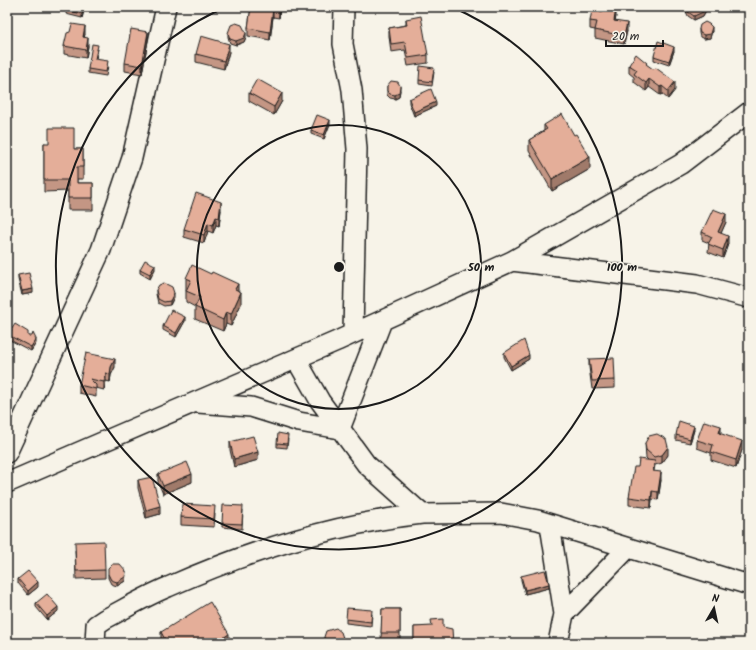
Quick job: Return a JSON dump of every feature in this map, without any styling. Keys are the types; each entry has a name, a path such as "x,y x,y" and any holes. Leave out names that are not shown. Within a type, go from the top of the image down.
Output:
{"street":[{"path":"7,454 101,250 132,158 166,7"},
{"path":"344,7 343,44 352,90 357,149 353,333"},
{"path":"7,483 296,359 512,261 681,164 749,112"},
{"path":"512,261 697,284 749,298"},
{"path":"340,429 382,321"},
{"path":"296,359 320,401 366,464 422,514"},
{"path":"195,403 251,407 299,422 340,429"},
{"path":"95,643 96,625 167,587 247,556 311,535 380,519 422,514 501,513 538,520 550,525 749,585"},
{"path":"550,525 564,614 558,643"},
{"path":"564,614 628,548"}],"building":[{"path":"67,7 84,7 82,14 66,10"},
{"path":"251,7 279,7 279,10 273,9 270,32 248,28"},
{"path":"603,7 616,8 614,21 627,23 624,36 595,30 597,22 590,21 592,10 602,12"},
{"path":"686,7 705,7 703,12 694,16 688,12"},
{"path":"421,16 428,55 408,58 405,42 391,44 389,28 407,25 406,19"},
{"path":"705,22 712,27 710,34 704,35 700,33 699,29 700,25"},
{"path":"236,23 242,25 246,33 244,38 236,41 230,39 228,33 231,25"},
{"path":"72,24 85,26 83,37 88,38 86,50 64,46 67,33 70,32"},
{"path":"131,29 148,32 142,66 125,63"},
{"path":"201,36 229,44 224,61 196,54"},
{"path":"658,41 674,47 669,61 654,56"},
{"path":"92,44 98,45 95,59 108,61 106,72 88,69"},
{"path":"636,54 647,63 646,64 653,69 656,68 675,82 668,91 649,79 646,83 634,74 637,70 629,65"},
{"path":"420,66 434,68 432,82 419,80"},
{"path":"257,79 282,93 274,107 249,93"},
{"path":"391,81 398,82 400,86 399,93 395,95 390,94 387,91 387,86"},
{"path":"431,89 436,102 414,112 409,99"},
{"path":"562,114 574,135 576,134 590,157 552,179 529,140 547,129 544,125"},
{"path":"317,115 330,120 324,135 311,130"},
{"path":"49,128 74,128 74,149 83,149 83,167 77,167 77,183 93,183 93,198 68,198 68,180 44,180 44,143 49,143"},
{"path":"749,189 749,201 748,201"},
{"path":"196,193 221,202 219,218 216,217 213,225 208,223 204,235 184,229"},
{"path":"713,209 726,214 718,232 728,236 723,250 708,244 712,237 702,232"},
{"path":"145,260 155,265 150,274 140,269"},
{"path":"192,265 238,284 235,289 241,292 231,314 226,312 223,320 195,307 200,297 186,291 191,280 186,278"},
{"path":"29,273 33,289 22,291 18,275"},
{"path":"164,283 172,287 174,293 170,301 164,302 158,299 156,290 159,285"},
{"path":"171,310 185,317 176,333 163,326"},
{"path":"15,324 28,332 28,336 32,336 33,333 36,339 31,347 8,335"},
{"path":"524,340 529,355 511,366 504,353"},
{"path":"86,353 115,359 111,367 110,374 106,373 104,382 90,379 96,385 96,389 79,385"},
{"path":"614,358 615,380 592,381 589,359"},
{"path":"679,421 694,426 690,439 676,435"},
{"path":"704,421 721,426 719,433 742,441 736,460 711,452 713,445 697,440"},
{"path":"278,433 288,435 287,444 277,443"},
{"path":"657,434 666,439 668,447 662,455 654,457 646,450 645,443 649,436"},
{"path":"253,436 258,452 234,459 230,442"},
{"path":"639,459 655,461 653,471 661,472 658,492 652,491 651,500 629,497 634,467 638,467"},
{"path":"187,462 192,474 163,486 158,474"},
{"path":"152,477 160,506 146,510 138,480"},
{"path":"182,504 215,506 214,519 181,517"},
{"path":"223,505 243,506 242,524 222,523"},
{"path":"104,541 105,570 76,571 75,542"},
{"path":"112,564 120,564 126,571 125,577 117,582 111,580 108,574 108,568"},
{"path":"545,570 549,584 525,590 521,576"},
{"path":"28,571 38,582 28,591 18,579"},
{"path":"47,594 58,607 47,616 36,603"},
{"path":"210,602 229,634 215,643 167,643 161,632"},
{"path":"347,608 372,610 371,622 346,619"},
{"path":"382,609 400,609 400,633 381,633"},
{"path":"443,619 443,627 452,629 453,643 423,643 423,641 414,641 414,627 432,626 431,620"},
{"path":"336,628 341,632 343,638 340,643 325,643 324,637 326,631"},
{"path":"352,640 367,643 352,643"}]}
